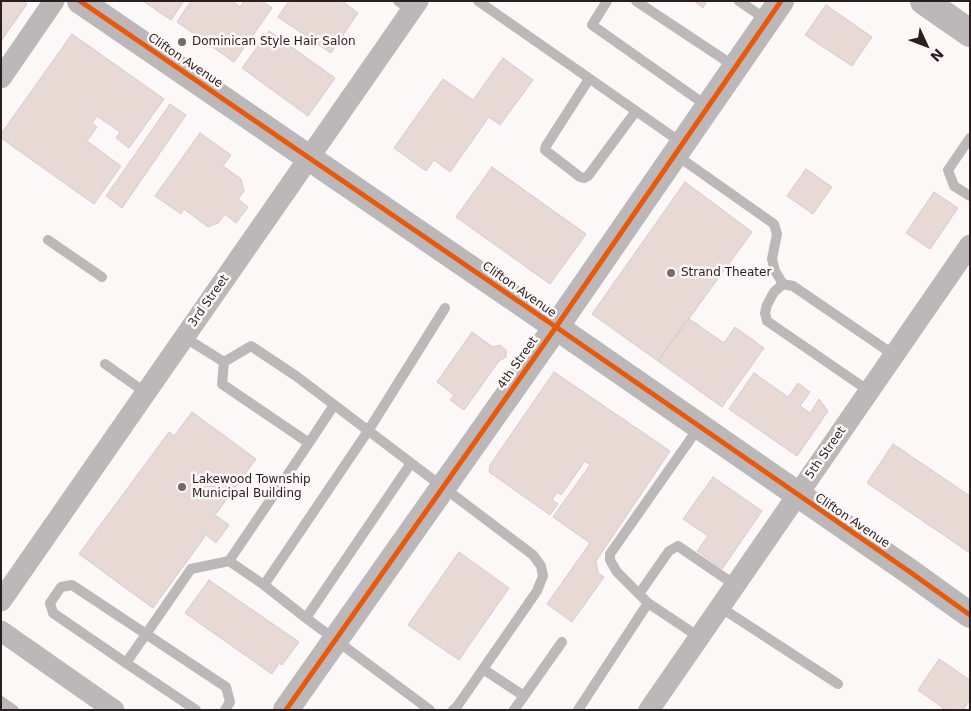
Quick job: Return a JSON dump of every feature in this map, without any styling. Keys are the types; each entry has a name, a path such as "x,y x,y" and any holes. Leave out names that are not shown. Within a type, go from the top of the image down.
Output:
{"highway":[{"path":"924,1 970,33"}],"street":[{"path":"1,78 54,1"},
{"name":"Clifton Avenue","path":"80,1 556,327 910,572 970,616"},
{"name":"3rd Street","path":"1,601 309,157 409,4"},
{"name":"4th Street","path":"286,710 556,327 774,11"},
{"name":"5th Street","path":"649,710 970,245"},
{"path":"1,631 114,710"}],"lane":[{"path":"478,1 636,111 679,149 774,224 777,234 772,259 782,284"},
{"path":"607,1 592,25 708,106"},
{"path":"636,1 735,67"},
{"path":"739,1 774,11"},
{"path":"589,79 545,150 580,177 588,176 636,111"},
{"path":"970,138 948,170 954,186 970,196"},
{"path":"48,240 102,277"},
{"path":"782,284 793,286 894,355"},
{"path":"782,284 774,292 767,304 765,313 767,321 869,391"},
{"path":"264,585 368,431 445,308"},
{"path":"184,337 224,362"},
{"path":"224,362 251,346 296,376 533,555 541,566 543,576 537,591 453,710"},
{"path":"224,362 222,384 309,443"},
{"path":"105,364 146,393"},
{"path":"126,663 191,569 229,561 334,405"},
{"path":"699,427 610,554 610,560 617,572 648,603 699,637"},
{"path":"306,618 411,463"},
{"path":"639,594 669,551 678,546 735,585"},
{"path":"229,561 264,585 430,710"},
{"path":"196,710 53,613 50,603 61,587 72,585 226,687 230,702 225,710"},
{"path":"578,710 648,603"},
{"path":"720,607 838,684"},
{"path":"514,710 562,642"},
{"path":"483,669 524,696"},
{"path":"1,701 14,710"}],"building":[{"path":"1,1 23,1 27,4 1,41"},
{"path":"143,1 184,1 171,20"},
{"path":"191,1 232,1 240,7 244,1 262,1 272,8 234,62 177,22"},
{"path":"289,1 342,1 358,13 331,53 278,17"},
{"path":"694,1 707,1 703,8"},
{"path":"826,5 872,37 852,66 805,35"},
{"path":"269,31 335,78 308,116 242,68"},
{"path":"72,34 164,99 129,148 116,138 120,132 97,116 92,123 97,127 87,141 121,166 94,204 1,138 1,134"},
{"path":"503,58 533,80 500,125 489,117 450,172 434,160 426,171 394,148 443,79 473,100"},
{"path":"170,104 186,115 122,208 106,196"},
{"path":"200,133 231,155 223,166 241,179 244,191 238,199 248,207 236,223 225,214 218,223 208,227 184,209 181,214 155,196"},
{"path":"492,167 586,234 550,284 456,217"},
{"path":"806,169 832,187 813,214 787,196"},
{"name":"Strand Theater","path":"685,182 752,232 658,361 592,314"},
{"path":"934,192 958,208 930,249 906,233"},
{"path":"688,318 724,343 735,327 764,348 722,407 658,361"},
{"path":"472,332 493,347 500,345 506,350 506,357 499,361 464,410 450,400 454,395 437,382"},
{"path":"554,372 670,451 596,561 598,573 604,577 572,622 547,604 590,543 553,517 590,465 585,461 561,495 557,492 552,500 558,504 550,515 489,472 490,465"},
{"path":"754,373 788,397 798,383 810,392 800,406 810,413 819,399 828,411 797,456 729,409"},
{"name":"Lakewood Township Municipal Building","path":"192,412 256,459 215,515 229,525 216,543 206,535 153,608 79,554 169,432 174,436"},
{"path":"893,444 970,496 970,553 867,483"},
{"path":"713,477 762,511 722,569 697,551 708,536 683,519"},
{"path":"459,552 509,588 459,660 408,625"},
{"path":"209,580 299,642 282,665 279,663 272,674 185,613"},
{"path":"939,659 970,680 970,700 963,710 946,710 918,690"}],"cycle path":[{"path":"80,1 556,327 970,615"},
{"path":"286,710 556,327 781,1"}],"place":[{"name":"Dominican Style Hair Salon","path":"182,42"},
{"name":"Strand Theater","path":"671,273"},
{"name":"Lakewood Township Municipal Building","path":"182,487"}]}
